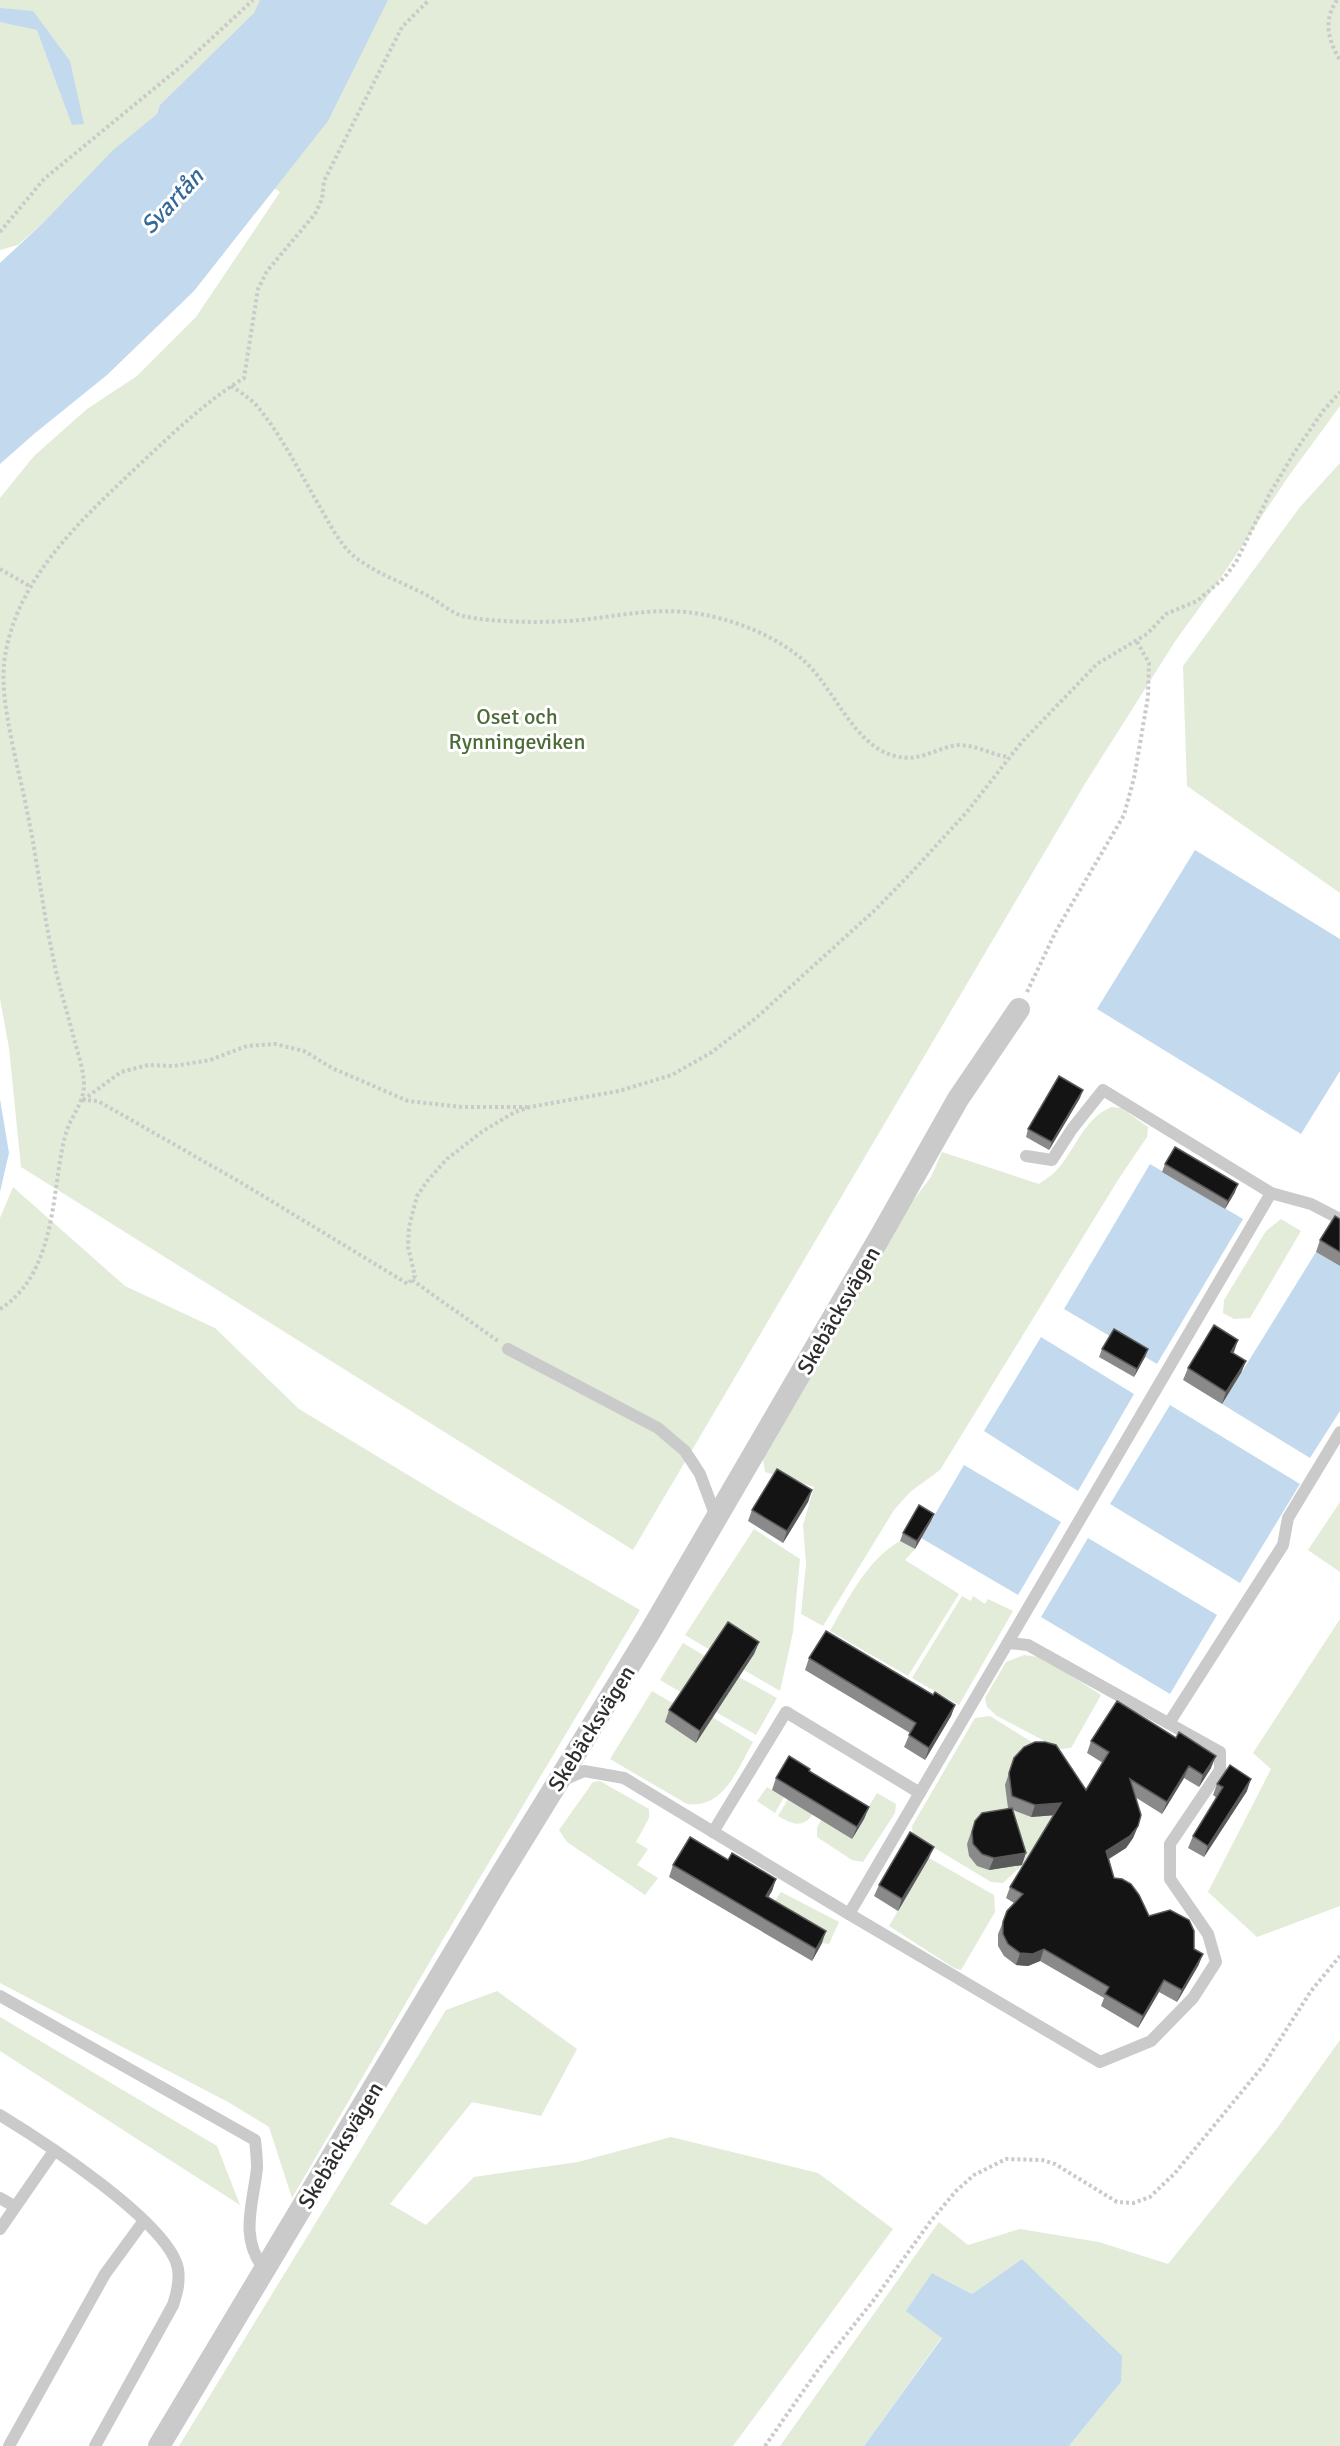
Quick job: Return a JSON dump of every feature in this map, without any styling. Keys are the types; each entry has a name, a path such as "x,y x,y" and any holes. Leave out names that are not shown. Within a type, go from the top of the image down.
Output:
{"street":[{"name":"Skebäcksvägen","path":"159,2446 557,1782 650,1632 958,1099 1019,1009"}],"lane":[{"path":"1026,1156 1052,1160 1072,1129 1103,1090 1271,1193 1311,1204 1340,1219"},
{"path":"849,1914 1271,1193"},
{"path":"508,1348 611,1401 667,1436 685,1451 700,1474 716,1518"},
{"path":"1169,1723 1283,1545 1288,1518 1340,1432"},
{"path":"557,1782 584,1772 624,1778 1100,2062 1151,2041 1194,1998 1216,1962 1208,1934 1170,1879 1170,1844 1220,1770 1220,1752 1028,1645 1008,1643"},
{"path":"713,1832 786,1712 920,1792"},
{"path":"0,1996 255,2140 257,2165 250,2212 249,2241 254,2256 264,2269"},
{"path":"0,2115 105,2185 168,2246 178,2268 179,2287 173,2305 95,2446"},
{"path":"0,2229 54,2151"},
{"path":"0,2198 14,2206"},
{"path":"9,2446 105,2274 143,2222"}],"path":[{"path":"0,231 44,179 184,64 252,0"},
{"path":"0,1309 19,1292 46,1247 67,1128 82,1100 84,1085 80,1059 52,951 4,692 7,648 15,620 31,587 54,552 92,510 175,430 219,393 244,378 258,289 267,271 315,214 321,199 324,181 402,27 429,0"},
{"path":"1337,0 1330,14 1328,36 1340,60"},
{"path":"231,386 256,405 269,423 331,525 353,555 385,576 430,597 460,616 497,621 579,620 650,610 688,612 722,619 764,635 802,659 830,692 854,727 877,748 894,756 912,758 929,756 955,746 971,745 992,755 1010,757"},
{"path":"82,1100 121,1072 148,1065 174,1066 210,1060 247,1046 274,1044 304,1051 341,1072 408,1101 462,1107 530,1107 619,1092 672,1075 712,1052 756,1018 875,910 966,813 1056,704 1097,664 1147,634 1166,614 1197,601 1224,578 1236,562 1269,495 1294,453 1323,411 1340,392"},
{"path":"0,569 31,587"},
{"path":"1019,1009 1056,931 1124,814 1134,778 1148,697 1149,663 1136,640"},
{"path":"82,1100 98,1101 240,1182 408,1284 415,1276 408,1247 410,1227 417,1196 428,1180 447,1159 483,1131 501,1119 530,1107"},
{"path":"412,1280 508,1348"},
{"path":"765,2446 818,2370 873,2301 930,2222 956,2191 974,2175 1006,2159 1042,2160 1055,2164 1117,2202 1133,2203 1150,2197 1175,2174 1263,2066 1311,1991 1340,1956"}],"green space":[{"name":"Oset och Rynningeviken","path":"0,0 1340,0 1340,406 1288,477 1176,640 1086,782 633,1550 21,1167 9,1048 0,999 0,498 34,456 87,409 137,376 196,317 280,192 262,181 45,221 18,245 0,250"},
{"path":"1340,463 1340,893 1187,786 1183,666 1300,507"},
{"path":"1111,1107 1121,1108 1148,1127 1147,1137 1118,1180 940,1470 910,1492 894,1510 823,1626 801,1614 806,1564 803,1525 814,1487 765,1472 763,1459 842,1294 931,1177 942,1152 1039,1184 1061,1165 1093,1120"},
{"path":"13,1187 125,1286 215,1328 299,1409 456,1504 640,1610 442,1941 292,2198 269,2127 228,2102 0,1983 0,1218"},
{"path":"1281,1219 1301,1231 1250,1318 1234,1319 1223,1313 1224,1300 1266,1231"},
{"path":"1340,1502 1340,1572 1308,1550"},
{"path":"754,1529 800,1559 793,1632 780,1691 744,1670 754,1654 712,1651 685,1635"},
{"path":"900,1541 915,1549 905,1560 959,1594 908,1676 830,1631 851,1593 868,1569 888,1549"},
{"path":"962,1596 971,1601 973,1596 985,1604 988,1599 1013,1611 959,1705 912,1678"},
{"path":"1340,1619 1340,1906 1257,1937 1208,1892 1271,1769 1253,1753"},
{"path":"683,1643 708,1658 684,1694 660,1680"},
{"path":"1024,1655 1045,1658 1101,1695 1071,1748 1059,1749 997,1716 987,1707 985,1698 1006,1662"},
{"path":"739,1677 777,1698 756,1735 716,1712"},
{"path":"652,1691 676,1705 712,1717 753,1742 728,1785 711,1800 700,1804 687,1804 610,1759"},
{"path":"990,1716 1056,1757 1018,1812 1031,1817 1058,1813 1031,1857 1003,1883 991,1882 913,1835 912,1826 975,1718"},
{"path":"600,1781 649,1809 649,1818 636,1842 648,1849 637,1865 658,1878 645,1895 567,1842 559,1830 593,1782"},
{"path":"767,1787 784,1797 775,1813 757,1801"},
{"path":"877,1793 896,1804 895,1813 863,1862 852,1860 817,1837 817,1828 821,1820 862,1818"},
{"path":"788,1799 813,1814 805,1822 797,1824 778,1816"},
{"path":"929,1858 994,1895 995,1912 961,1970 954,1968 889,1926"},
{"path":"781,1892 839,1922 829,1944 822,1943 768,1911"},
{"path":"497,1991 577,2049 541,2116 472,2102 390,2204 426,2225 474,2177 578,2162 671,2137 818,2173 893,2229 733,2446 179,2446 446,2010"},
{"path":"0,2017 217,2146 240,2205 0,2051"},
{"path":"1340,2040 1340,2446 1069,2446 1121,2382 1022,2259 972,2294 932,2273 942,2337 864,2446 780,2446 939,2222 968,2245 1020,2229 1099,2242 1168,2264 1278,2127"}],"water":[{"name":"Svartån","path":"260,0 388,0 328,121 194,291 107,375 0,464 0,263 45,221 112,151 157,114 160,105 254,13"},
{"path":"0,8 33,11 70,61 84,124 72,125 37,30 0,22"},
{"path":"1195,850 1340,939 1340,1071 1301,1134 1097,1009"},
{"path":"0,1099 9,1153 0,1192"},
{"path":"1150,1164 1243,1219 1157,1364 1064,1309"},
{"path":"1316,1252 1340,1266 1340,1411 1310,1458 1222,1404"},
{"path":"1041,1337 1134,1394 1078,1491 984,1431"},
{"path":"1170,1405 1300,1484 1240,1583 1110,1504"},
{"path":"964,1465 1061,1522 1018,1595 921,1538"},
{"path":"1088,1538 1217,1615 1170,1694 1041,1617"},
{"path":"1022,2259 1122,2356 1121,2382 1069,2446 864,2446 942,2338 906,2311 932,2273 972,2294"}],"building":[{"path":"1059,1076 1083,1090 1052,1142 1028,1129"},
{"path":"1175,1147 1238,1184 1228,1201 1165,1164"},
{"path":"1335,1216 1340,1219 1340,1252 1320,1240"},
{"path":"1214,1325 1238,1340 1231,1352 1246,1361 1226,1392 1188,1368"},
{"path":"1114,1329 1148,1349 1137,1369 1102,1349"},
{"path":"777,1469 812,1490 787,1531 752,1510"},
{"path":"919,1505 934,1514 917,1541 903,1533"},
{"path":"728,1622 759,1642 700,1731 669,1710"},
{"path":"826,1631 933,1695 935,1692 955,1705 929,1748 909,1735 916,1723 809,1658"},
{"path":"1117,1701 1176,1738 1179,1732 1216,1756 1203,1775 1189,1766 1167,1802 1130,1779 1141,1815 1138,1826 1130,1836 1106,1851 1114,1878 1131,1884 1149,1916 1170,1910 1189,1920 1194,1931 1194,1949 1203,1954 1182,1990 1164,1980 1143,2016 1105,1994 1109,1987 1044,1949 1033,1954 1020,1953 1008,1944 1003,1934 1003,1922 1007,1911 1023,1894 1010,1887 1061,1803 1035,1805 1012,1796 1009,1773 1014,1758 1024,1747 1035,1742 1056,1745 1086,1790 1109,1752 1091,1741"},
{"path":"789,1756 810,1769 809,1771 869,1807 857,1827 776,1778"},
{"path":"1230,1765 1251,1779 1208,1846 1193,1836 1223,1787 1217,1784"},
{"path":"1012,1808 1026,1853 994,1858 982,1854 973,1844 972,1832 975,1821 982,1813"},
{"path":"910,1832 934,1847 902,1899 879,1885"},
{"path":"690,1837 728,1860 732,1853 776,1879 766,1896 826,1931 816,1949 673,1865"}]}
